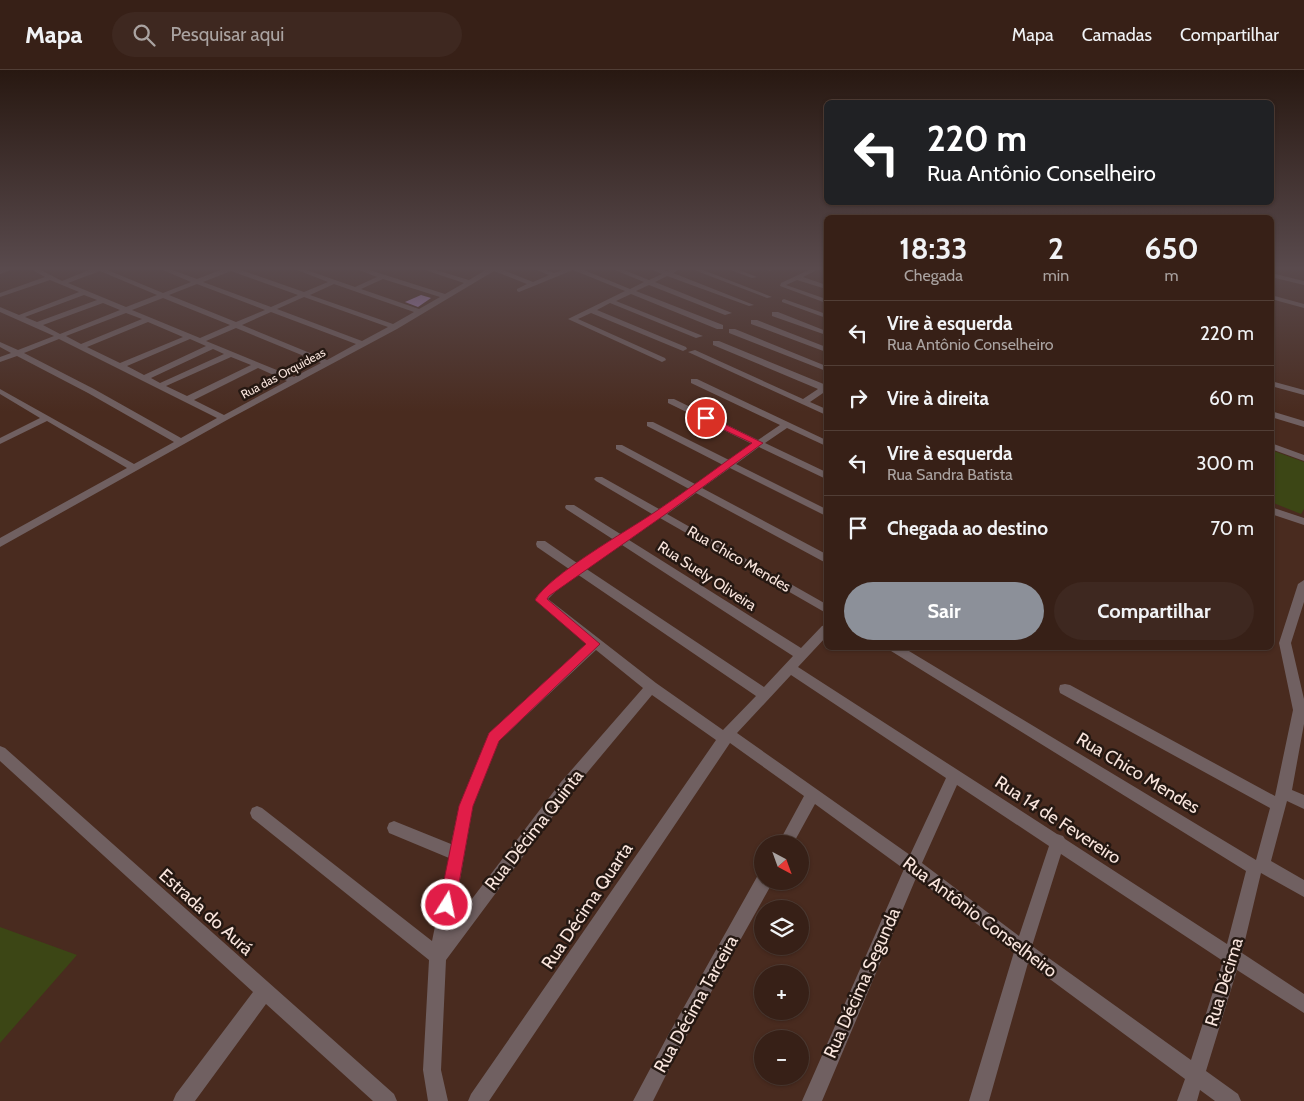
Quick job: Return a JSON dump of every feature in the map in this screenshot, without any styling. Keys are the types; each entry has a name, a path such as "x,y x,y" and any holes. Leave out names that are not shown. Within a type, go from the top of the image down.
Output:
{"street":[{"path":"37,325 61,316"},
{"path":"0,360 109,316"},
{"path":"143,316 295,381"},
{"path":"215,316 328,363"},
{"path":"200,341 255,316"},
{"path":"289,316 362,344"},
{"path":"363,316 394,327"},
{"name":"Rua das Orquideas","path":"0,544 224,418 413,316"},
{"path":"578,316 572,319 662,360"},
{"path":"605,316 683,349"},
{"path":"648,316 699,336"},
{"path":"693,316 720,327"},
{"path":"780,316 824,333"},
{"path":"19,317 224,418"},
{"path":"80,347 149,319"},
{"path":"754,322 824,349"},
{"path":"732,331 824,368"},
{"path":"121,366 191,336"},
{"path":"716,343 824,387"},
{"path":"0,344 91,391 181,442"},
{"path":"145,378 213,346"},
{"path":"692,352 824,410"},
{"path":"160,386 231,354"},
{"path":"186,400 258,365"},
{"path":"694,382 824,443"},
{"path":"1274,384 1304,394"},
{"path":"804,402 824,388"},
{"path":"0,391 134,468"},
{"path":"671,401 824,475"},
{"path":"1274,415 1304,424"},
{"path":"0,441 47,418"},
{"path":"650,424 824,513"},
{"path":"578,569 660,514 785,425"},
{"path":"619,446 824,558"},
{"path":"1274,447 1304,458"},
{"name":"Rua Chico Mendes","path":"599,479 824,608"},
{"name":"Rua Suely Oliveira","path":"570,507 802,655"},
{"path":"1274,511 1304,522"},
{"path":"541,544 765,695"},
{"name":"Rua Antônio Conselheiro","path":"578,569 545,593 540,600 651,687 813,794 1231,1101"},
{"path":"1302,711 1285,643 1304,584"},
{"name":"Rua Décima Quarta","path":"478,1101 726,736 824,631"},
{"path":"438,1101 432,1062 438,956 466,806 494,737 594,644"},
{"name":"Rua Chico Mendes","path":"898,650 925,665 1000,713 1259,866 1304,889"},
{"name":"Rua 14 de Fevereiro","path":"790,668 1058,841 1304,1004"},
{"name":"Rua Décima Quinta","path":"438,956 566,786 651,687"},
{"path":"1065,689 1281,799 1304,802"},
{"name":"Rua Décima","path":"1187,1101 1281,799 1302,711"},
{"name":"Estrada do Aurá","path":"0,752 386,1101"},
{"name":"Rua Décima Segunda","path":"812,1101 913,866 955,775"},
{"path":"790,835 813,794"},
{"path":"257,813 438,956"},
{"path":"394,828 456,854"},
{"path":"979,1101 1023,949 1058,841"},
{"name":"Rua Décima Tarceira","path":"643,1101 672,1045 759,890"},
{"path":"183,1101 265,991"}],"green space":[{"path":"1274,451 1304,462 1304,509 1301,514 1274,503"},
{"path":"0,927 77,955 0,1043"}],"route":[{"path":"447,905 466,806 494,737 594,644 540,600 545,593 578,569 660,514 758,443 706,418"}]}
